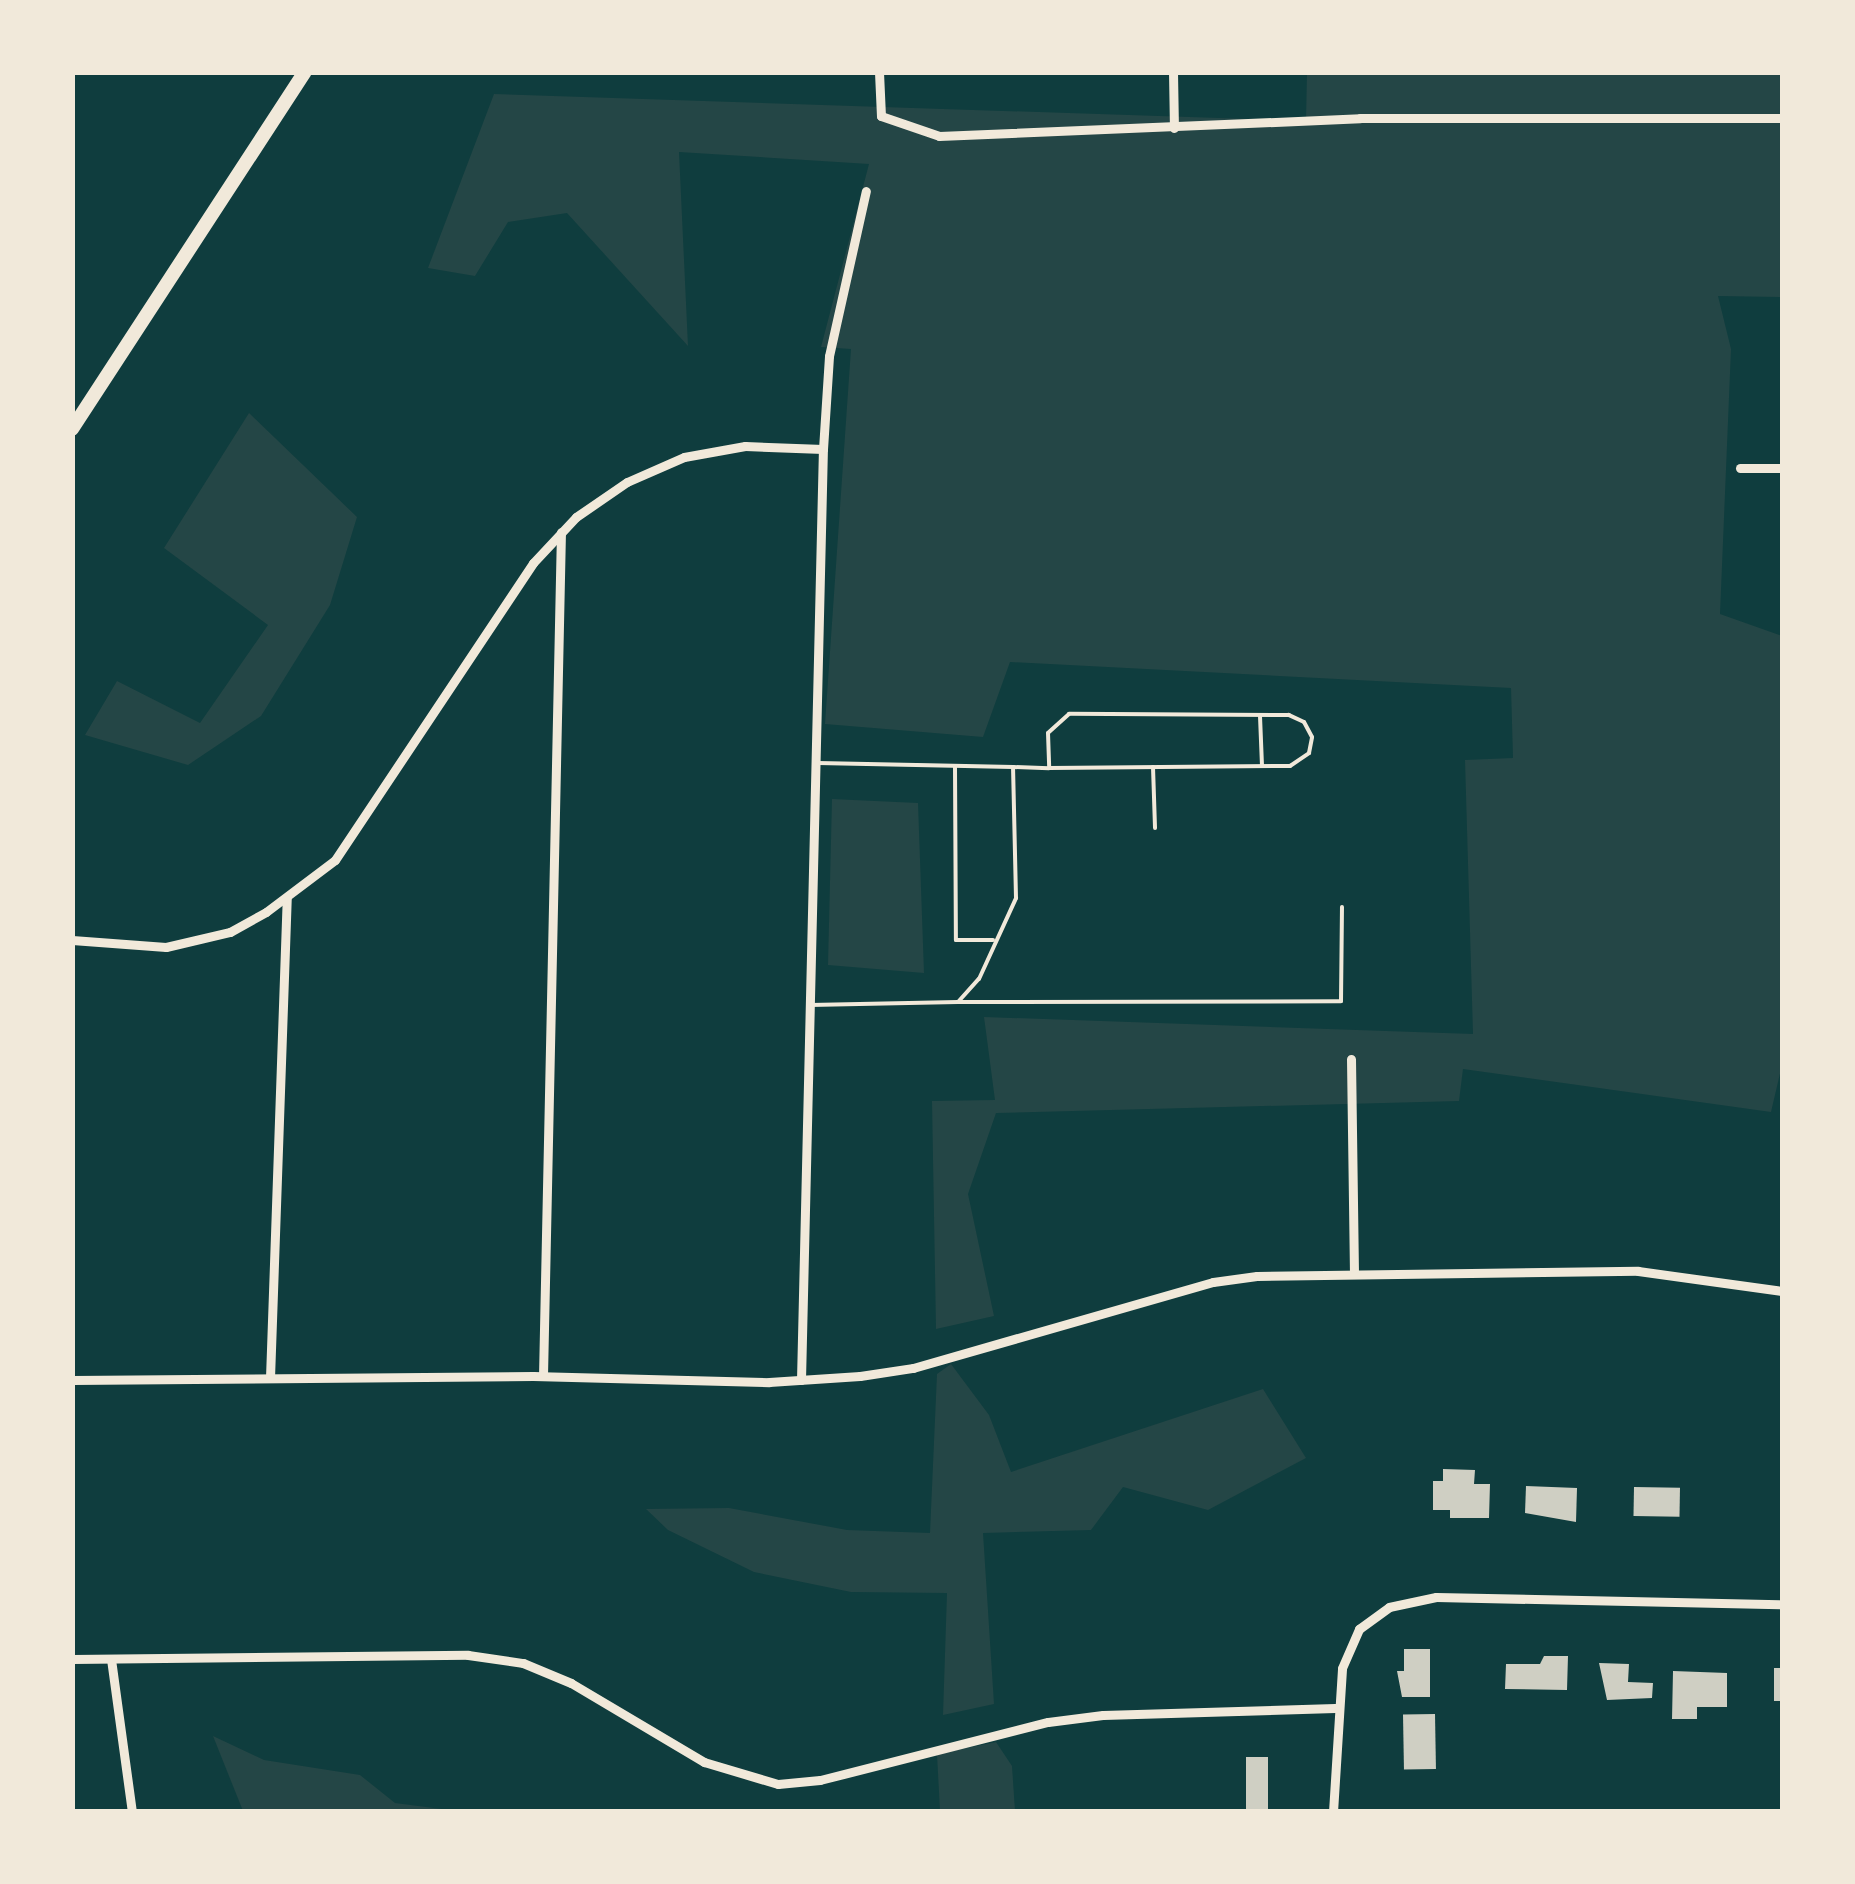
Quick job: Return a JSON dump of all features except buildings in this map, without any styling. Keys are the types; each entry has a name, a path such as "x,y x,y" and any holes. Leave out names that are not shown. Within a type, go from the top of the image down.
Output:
{"main road":[{"path":"72,429 305,72"}],"street":[{"path":"879,72 881,116 939,136 1360,118 1782,118"},
{"path":"1173,72 1174,128"},
{"path":"800,1380 823,449 829,356 866,191"},
{"path":"72,940 166,947 230,932 287,898 335,860 365,820 533,563 561,532 627,482 684,458 745,446 823,449"},
{"path":"1740,468 1782,468"},
{"path":"543,1376 561,532"},
{"path":"270,1378 287,898"},
{"path":"1351,1060 1354,1273"},
{"path":"72,1380 543,1376 800,1380 913,1368 1213,1282 1354,1273 1638,1271 1782,1291"},
{"path":"1333,1812 1335,1708 1360,1628 1389,1607 1436,1597 1782,1604"},
{"path":"72,1659 468,1656 523,1663 570,1682 704,1762 778,1784 820,1780 1048,1722 1103,1714 1335,1708"},
{"path":"111,1659 132,1812"}],"lane":[{"path":"816,763 1049,768 1262,766 1298,764 1312,745 1309,728 1298,718 1068,714 1048,733 1049,768"},
{"path":"1260,715 1262,766"},
{"path":"955,767 956,940 994,940"},
{"path":"958,1002 978,979 1016,898 1013,767"},
{"path":"1153,767 1155,828"},
{"path":"810,1005 1342,1001 1342,908"}],"shaded area":[{"path":"1307,73 1782,73 1782,297 1718,296 1731,349 1720,614 1782,636 1782,1065 1771,1112 1463,1069 1459,1101 996,1113 968,1194 994,1316 936,1329 932,1101 995,1100 984,1017 1473,1034 1465,760 1513,758 1511,688 1010,662 983,737 825,724 851,349 821,347 869,164 679,152 688,346 567,213 508,222 475,276 428,268 494,94 1306,121"},
{"path":"249,413 357,517 330,605 261,716 188,765 85,735 117,681 200,723 268,625 164,548"},
{"path":"832,799 918,803 924,973 828,965"},
{"path":"951,1364 989,1415 1011,1472 1263,1389 1306,1458 1208,1510 1123,1487 1091,1530 983,1533 994,1704 943,1715 947,1593 851,1592 754,1572 668,1530 646,1509 729,1508 847,1530 930,1533 937,1374"},
{"path":"213,1736 264,1760 360,1775 395,1803 457,1811 243,1811"},
{"path":"996,1742 1012,1766 1015,1811 940,1811 937,1754"}]}
